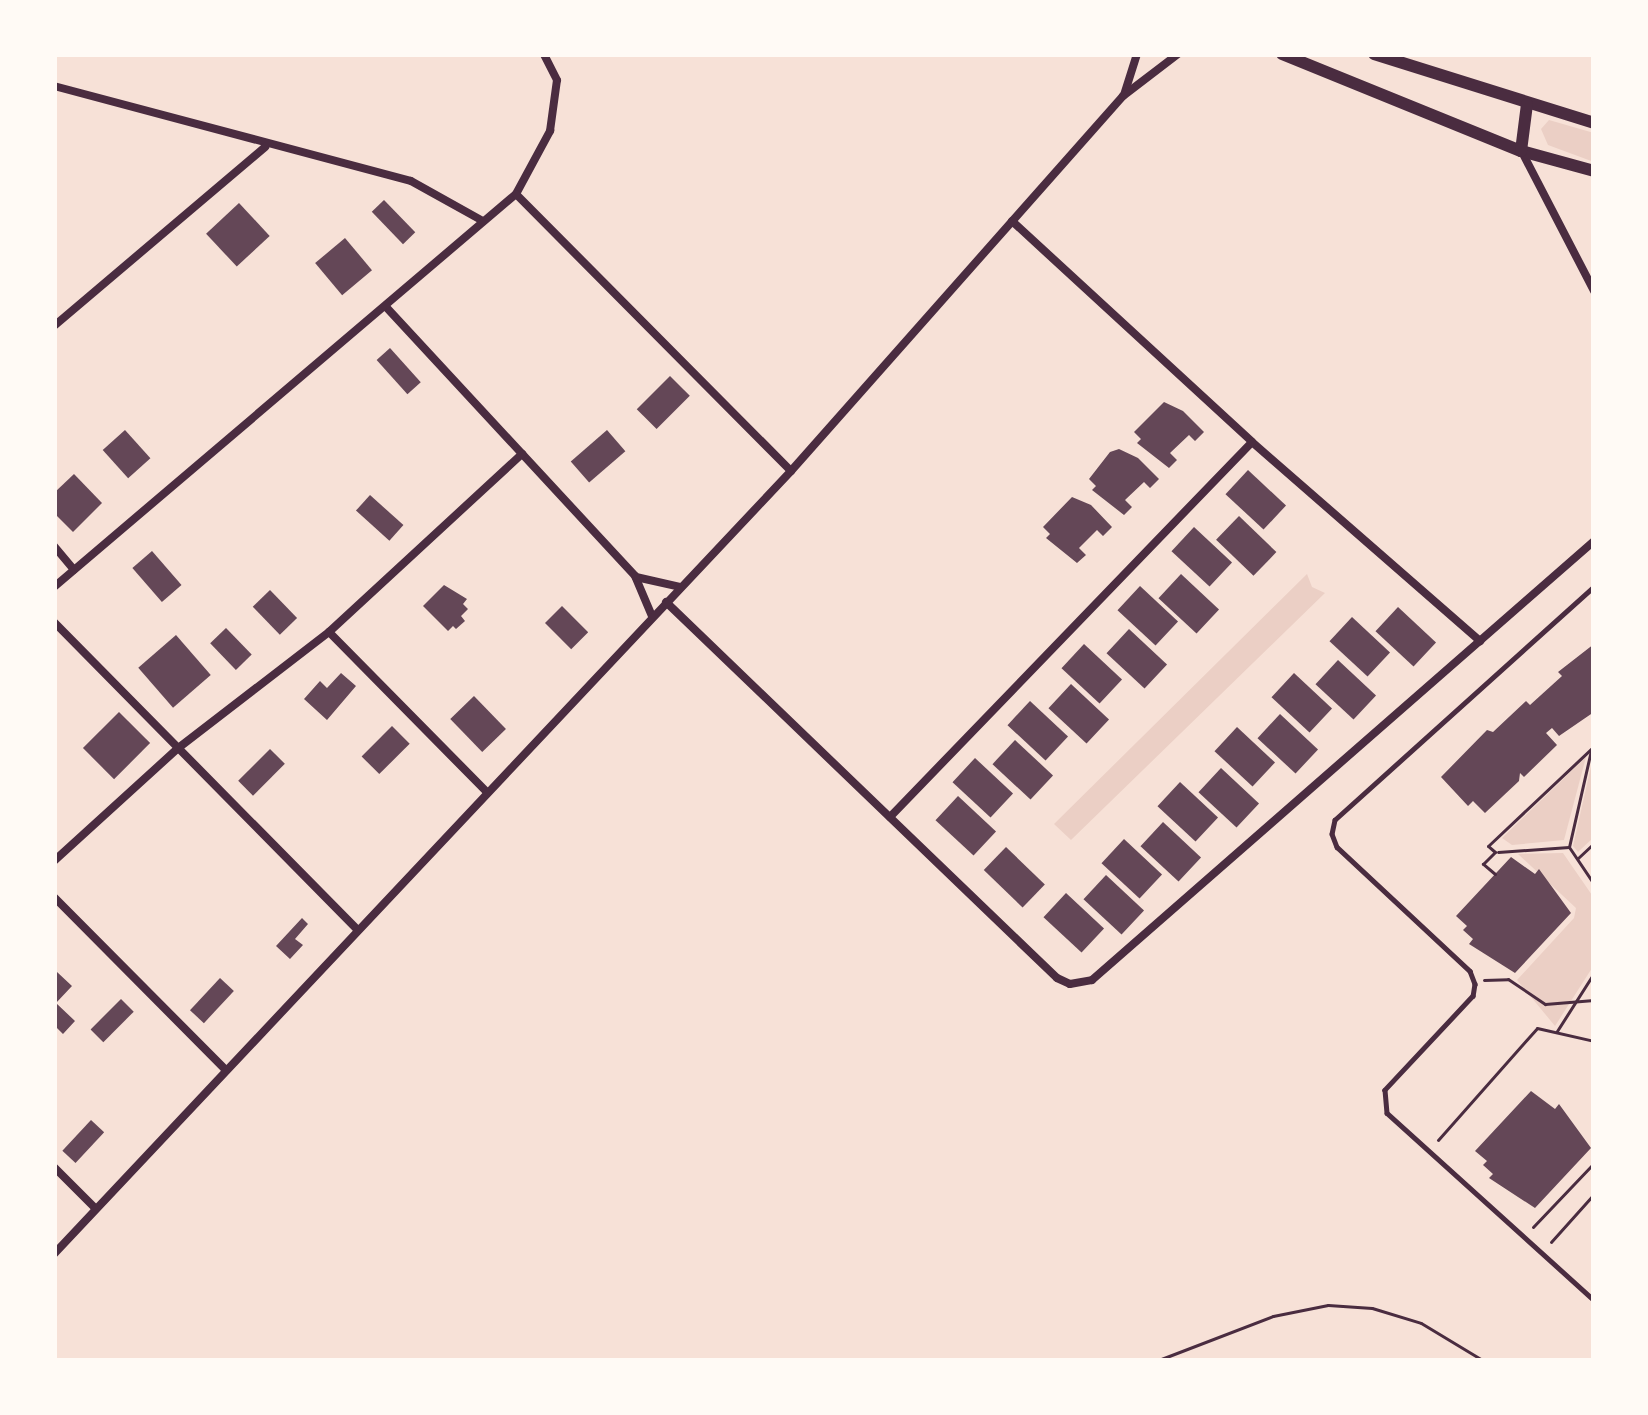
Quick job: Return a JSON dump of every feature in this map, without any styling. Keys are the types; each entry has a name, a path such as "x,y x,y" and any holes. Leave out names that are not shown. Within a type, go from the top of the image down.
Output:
{"main road":[{"path":"1282,54 1522,151 1594,171"},
{"path":"1374,54 1594,123"},
{"path":"1522,151 1527,104"}],"street":[{"path":"54,586 516,194 550,131 557,80 544,54"},
{"path":"1123,96 1137,54"},
{"path":"54,1254 791,471 1123,96 1178,54"},
{"path":"54,86 411,181 483,221"},
{"path":"54,326 267,146"},
{"path":"1522,151 1594,291"},
{"path":"516,194 791,471"},
{"path":"1012,221 1252,442 1480,641"},
{"path":"387,308 635,576 652,616"},
{"path":"890,817 1252,442"},
{"path":"54,861 177,749 329,632 522,454"},
{"path":"666,602 1057,978 1070,984 1092,980 1594,542"},
{"path":"54,546 74,570"},
{"path":"635,576 681,587"},
{"path":"54,622 357,929"},
{"path":"329,632 486,790"},
{"path":"54,897 226,1070"},
{"path":"54,1167 95,1208"}],"lane":[{"path":"1594,587 1332,827 1337,847 1474,980 1473,996 1385,1090 1388,1113 1594,1300"}],"path":[{"path":"1593,747 1569,847 1594,884"},
{"path":"1495,853 1488,846 1593,747"},
{"path":"1577,859 1594,843"},
{"path":"1496,874 1483,864 1495,853 1569,847"},
{"path":"1556,1033 1594,973"},
{"path":"1474,980 1508,979 1545,1004 1594,1000"},
{"path":"1429,1150 1537,1028 1594,1041"},
{"path":"1524,1237 1594,1163"},
{"path":"1542,1253 1594,1194"},
{"path":"1156,1361 1273,1316 1328,1305 1372,1308 1421,1323 1484,1361"}],"shaded area":[{"path":"1549,120 1594,133 1594,162 1548,145 1541,129"},
{"path":"1307,574 1312,587 1325,593 1071,840 1054,824"},
{"path":"1594,753 1594,837 1578,852 1573,846"},
{"path":"1586,757 1564,840 1512,845 1502,838"},
{"path":"1563,853 1594,898 1594,965 1555,1026 1517,980 1574,918 1576,908 1518,854"}],"building":[{"path":"384,200 415,232 403,244 372,212"},
{"path":"239,203 270,236 237,267 206,234"},
{"path":"345,238 372,270 342,295 315,263"},
{"path":"390,348 421,382 407,394 377,360"},
{"path":"670,376 690,396 657,429 637,409"},
{"path":"1164,402 1183,411 1204,432 1195,441 1189,435 1170,453 1177,460 1169,468 1137,443 1141,439 1134,432"},
{"path":"125,430 150,458 128,478 103,450"},
{"path":"607,430 625,451 589,483 571,461"},
{"path":"1119,449 1138,458 1159,479 1150,488 1144,482 1125,500 1132,507 1124,515 1092,490 1096,486 1089,479 1110,452"},
{"path":"1248,470 1286,505 1264,530 1225,494"},
{"path":"74,474 102,503 73,532 54,513 54,493"},
{"path":"370,495 403,525 389,541 356,511"},
{"path":"1072,497 1091,505 1112,527 1103,536 1097,530 1079,548 1086,555 1077,563 1046,538 1050,534 1043,527"},
{"path":"1239,516 1276,552 1253,576 1216,540"},
{"path":"1194,527 1232,562 1210,587 1171,551"},
{"path":"152,551 182,585 162,602 132,568"},
{"path":"1181,574 1219,609 1197,634 1158,598"},
{"path":"444,585 467,599 463,604 468,609 461,616 465,621 448,631 423,606"},
{"path":"1140,586 1178,621 1156,646 1117,610"},
{"path":"270,590 297,618 280,635 253,607"},
{"path":"562,606 588,632 571,649 545,623"},
{"path":"1398,607 1436,642 1414,667 1375,631"},
{"path":"1352,617 1390,652 1368,677 1329,641"},
{"path":"226,628 252,655 236,670 210,643"},
{"path":"1129,629 1167,664 1145,689 1106,653"},
{"path":"176,635 211,675 173,708 138,668"},
{"path":"1084,644 1122,679 1100,704 1061,668"},
{"path":"1594,644 1594,712 1559,736 1552,728 1546,733 1557,745 1524,777 1520,773 1519,781 1485,813 1473,801 1468,806 1441,777 1487,730 1493,732 1526,701 1530,705 1562,676 1558,672"},
{"path":"1338,660 1376,695 1354,720 1315,684"},
{"path":"341,673 356,686 327,720 304,699 320,681 327,688"},
{"path":"1294,673 1332,708 1310,733 1271,697"},
{"path":"1071,684 1109,719 1087,744 1048,708"},
{"path":"474,696 506,729 482,752 450,719"},
{"path":"1030,701 1068,736 1046,761 1007,725"},
{"path":"119,712 150,743 114,779 83,748"},
{"path":"1280,714 1318,749 1296,774 1257,738"},
{"path":"392,726 410,744 379,774 362,756"},
{"path":"1237,727 1275,762 1253,787 1214,751"},
{"path":"1015,740 1053,775 1031,800 992,764"},
{"path":"270,749 285,764 253,796 238,781"},
{"path":"975,758 1013,793 991,818 952,782"},
{"path":"1221,768 1259,803 1237,828 1198,792"},
{"path":"1180,782 1218,817 1196,842 1157,806"},
{"path":"958,796 996,831 974,856 935,820"},
{"path":"1163,822 1201,857 1179,882 1140,846"},
{"path":"1124,839 1162,874 1140,899 1101,863"},
{"path":"1006,847 1045,885 1023,908 984,870"},
{"path":"1511,857 1535,874 1539,869 1571,913 1515,973 1469,944 1473,939 1463,930 1467,926 1456,916"},
{"path":"1106,875 1144,910 1122,935 1083,899"},
{"path":"1066,893 1104,928 1082,953 1043,917"},
{"path":"302,918 308,924 295,939 303,945 290,959 276,946"},
{"path":"57,972 72,986 56,1003 75,1021 63,1034 54,1025"},
{"path":"220,978 234,991 204,1023 190,1010"},
{"path":"121,999 134,1012 103,1042 91,1029"},
{"path":"1531,1091 1555,1109 1559,1104 1591,1148 1535,1208 1489,1178 1493,1174 1483,1165 1487,1161 1475,1151"},
{"path":"91,1120 104,1132 76,1163 62,1151"}]}
